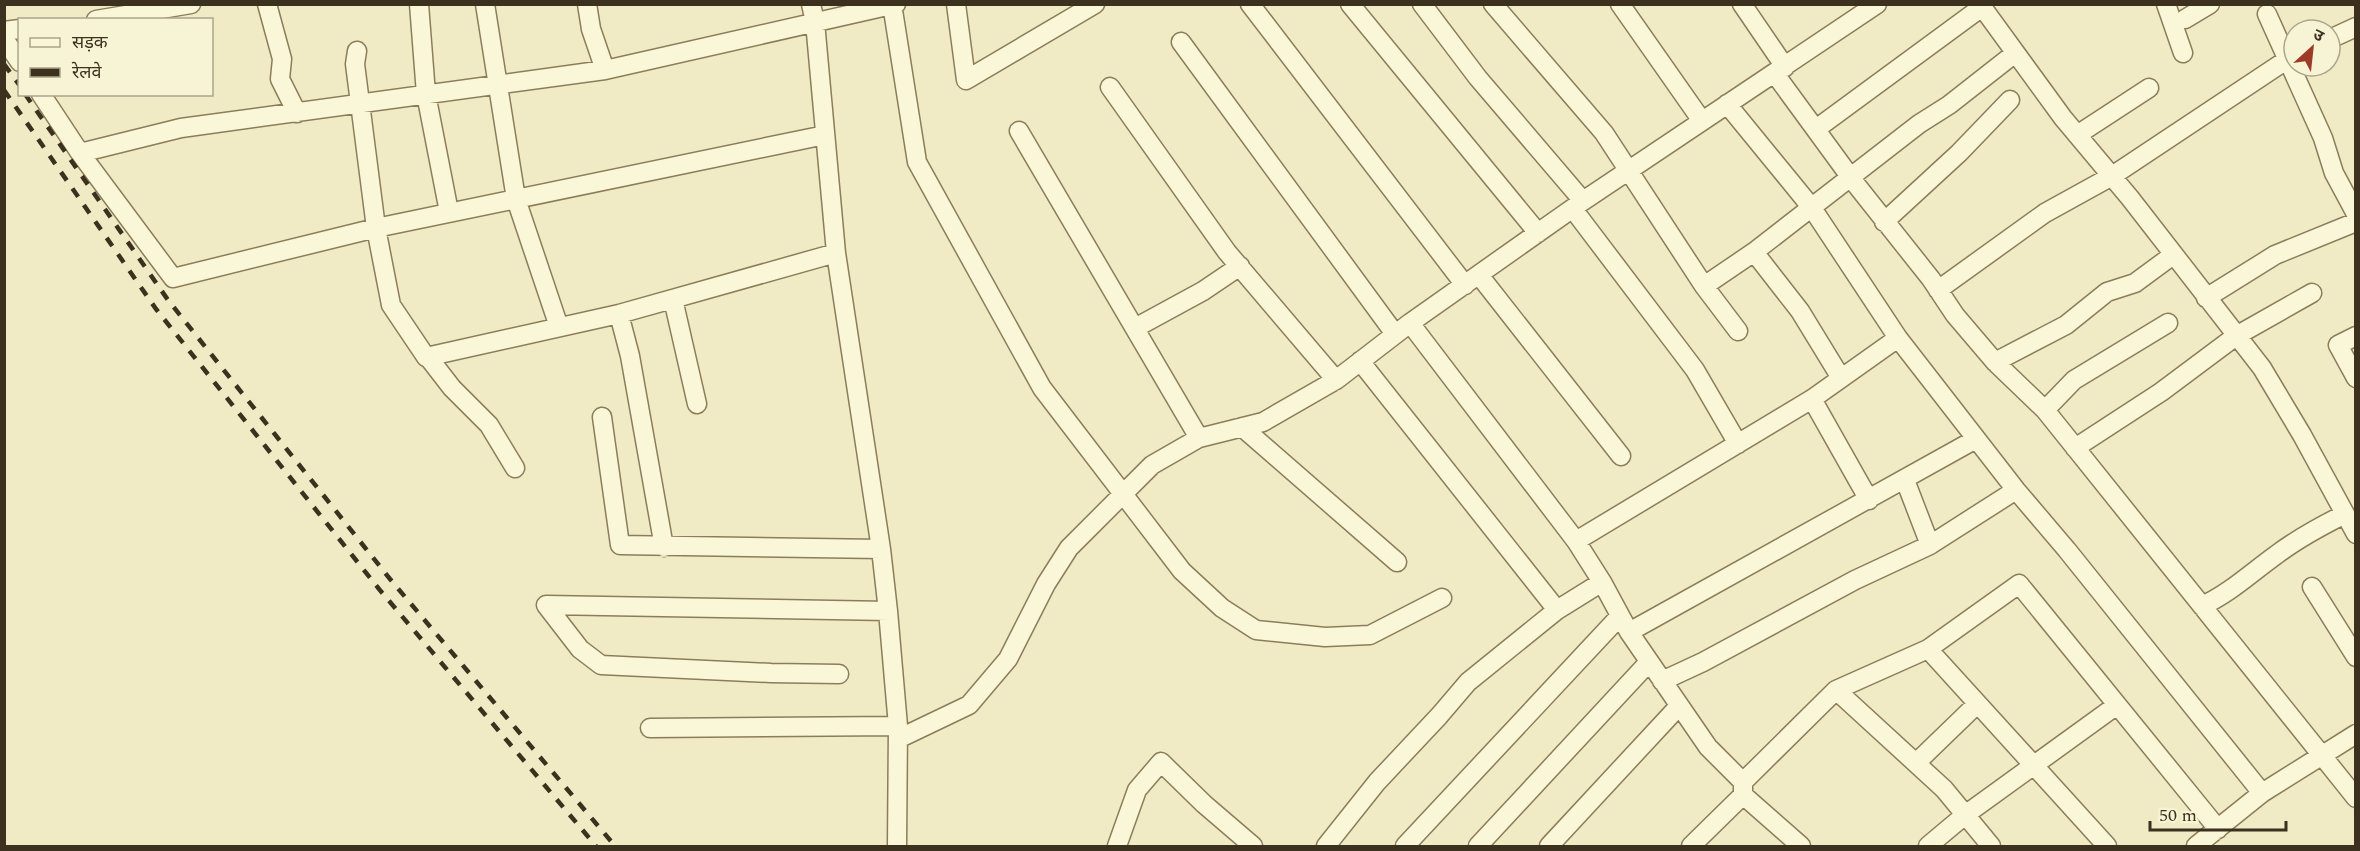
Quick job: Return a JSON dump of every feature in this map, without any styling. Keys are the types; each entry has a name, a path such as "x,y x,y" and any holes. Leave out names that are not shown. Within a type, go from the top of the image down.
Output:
{"street":[{"path":"108,18 191,4"},
{"path":"267,4 282,59 280,79 297,112"},
{"path":"419,4 426,94 448,213"},
{"path":"485,4 516,199 559,327"},
{"path":"587,4 591,29 605,70"},
{"path":"956,4 966,80 1095,4"},
{"path":"1250,4 1472,280 1621,456"},
{"path":"1350,4 1538,233"},
{"path":"1422,4 1578,205 1695,370 1738,444"},
{"path":"1493,4 1604,133 1704,286 1738,331"},
{"path":"1620,4 1702,121"},
{"path":"1742,4 1816,129 1955,315 1995,362 2044,410 2355,798"},
{"path":"650,728 898,733 969,705 1008,659 1046,585 1069,548 1152,465 1199,438 1263,422 1335,380 1402,329 1578,205 1780,70 1854,12 1877,4"},
{"path":"2166,4 2183,54"},
{"path":"2185,19 2210,4"},
{"path":"80,153 181,129 605,70 813,13 894,5 917,162 1042,388 1182,571 1222,608 1256,630 1325,637 1370,635 1442,598"},
{"path":"1816,129 1981,6 2014,54 2262,368 2302,435 2355,534"},
{"path":"813,13 836,253 881,549 888,611 898,733 897,846"},
{"path":"2267,14 2282,42"},
{"path":"4,39 18,59"},
{"path":"1181,42 1402,329 1576,541 1602,582 1624,624 1708,747 1743,788 1801,846"},
{"path":"357,51 355,64 376,228 391,304 452,388 489,425 515,468"},
{"path":"1704,286 1755,252 1850,177 2014,54"},
{"path":"1938,290 2045,213 2112,176 2282,62"},
{"path":"2299,78 2323,138 2334,173 2355,214"},
{"path":"1110,87 1240,266 1335,380"},
{"path":"2077,135 2150,88"},
{"path":"42,96 80,153 173,278 376,228 825,135"},
{"path":"1884,222 1959,153 2010,100"},
{"path":"1727,105 1812,208 1898,338 1976,439 2262,793"},
{"path":"1018,131 1199,438"},
{"path":"2206,298 2276,255 2355,222"},
{"path":"1755,252 1800,311 1841,378"},
{"path":"428,357 619,314 836,253"},
{"path":"1995,362 2066,325 2107,292 2135,283 2173,255"},
{"path":"1135,328 1203,291 1240,266"},
{"path":"2075,448 2161,392 2236,336 2312,293"},
{"path":"673,298 697,404"},
{"path":"619,314 630,356 664,547"},
{"path":"2044,410 2074,380 2168,323"},
{"path":"2355,336 2338,345 2355,378"},
{"path":"1576,541 1812,399 1898,338"},
{"path":"1360,361 1557,610"},
{"path":"1812,399 1869,500"},
{"path":"602,417 620,545 881,549"},
{"path":"1242,427 1397,562"},
{"path":"1405,846 1624,624 1869,500 1976,439"},
{"path":"1905,480 1930,545"},
{"path":"1662,681 1703,662 1855,579 1930,545 2016,490"},
{"path":"2202,606 2222,597 2277,554 2313,530 2345,514"},
{"path":"1326,846 1377,782 1468,682 1557,610 1602,582"},
{"path":"1691,846 1836,690 1928,649 2019,584 2218,829"},
{"path":"2312,587 2348,630 2355,657"},
{"path":"839,674 601,665 580,649 546,605 888,611"},
{"path":"1928,649 2107,846"},
{"path":"1478,846 1649,662"},
{"path":"1836,690 1944,789 1991,846"},
{"path":"1916,763 1977,704"},
{"path":"1928,846 1965,815 2117,705"},
{"path":"1549,846 1679,706"},
{"path":"2196,846 2262,793 2355,735"},
{"path":"1117,846 1137,790 1161,762 1204,804 1253,846"}],"railway":[{"path":"4,64 18,83"},
{"path":"4,90 156,309 379,589 596,846"},
{"path":"26,96 168,300 390,579 615,846"}]}
